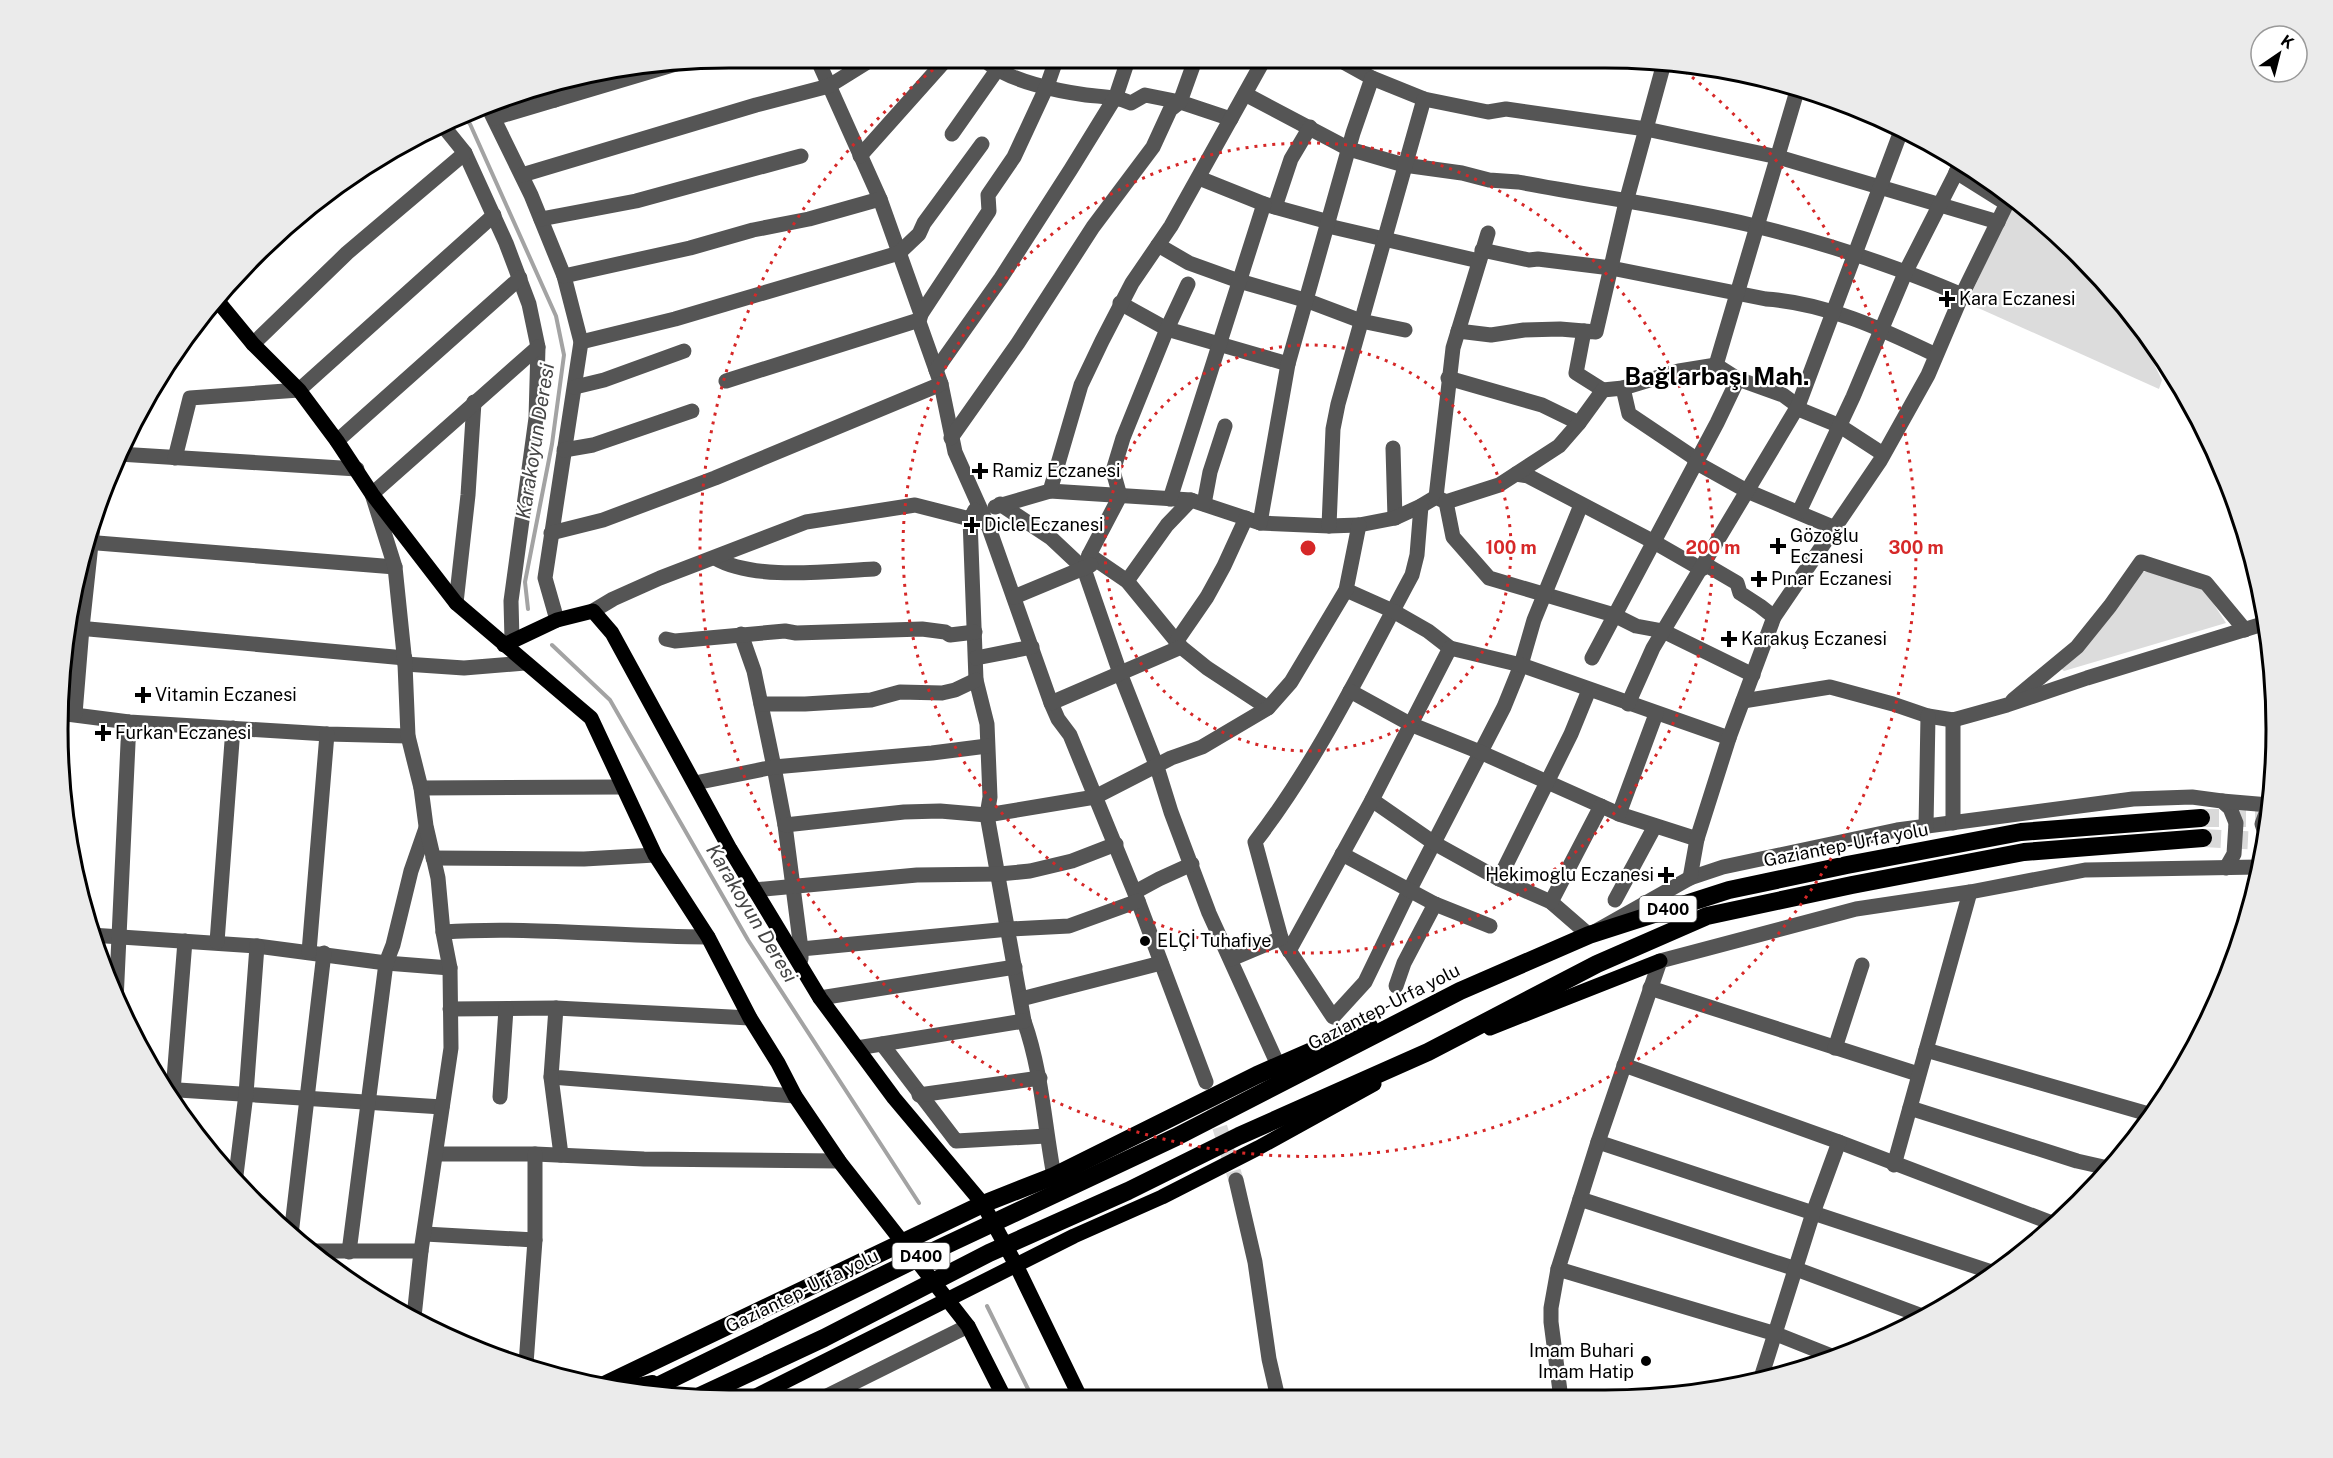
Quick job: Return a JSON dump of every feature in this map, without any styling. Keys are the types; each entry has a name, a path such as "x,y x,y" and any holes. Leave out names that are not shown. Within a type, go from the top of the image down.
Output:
{"highway":[{"name":"Gaziantep-Urfa yolu","path":"657,1386 910,1262 1176,1137 1460,991 1589,935 1729,890 1859,863 2022,832 2201,818"},
{"name":"D400","path":"714,1390 824,1338 989,1253 1428,1052 1596,964 1707,916 2024,852 2203,838"},
{"path":"614,1380 903,1241 983,1204 1054,1176 1278,1065 1347,1034 1460,991"},
{"path":"646,1385 668,1381"}],"main road":[{"path":"222,305 254,344 299,390 337,441 372,494 456,603 508,642 525,663 591,718 655,855 708,937 750,1018 795,1095 839,1161 968,1326 1000,1390"},
{"path":"508,642 557,620 593,611 612,633 754,890 820,998 894,1098 983,1204 1016,1265 1077,1390"},
{"path":"768,1390 1074,1236 1161,1197 1268,1144 1428,1052 1660,961"}],"street":[{"path":"821,68 880,199 899,253 938,377 955,452 977,513 1014,597 1051,703 1058,719 1070,735 1116,844 1206,1082"},
{"path":"522,175 756,105 829,86 858,68"},
{"path":"860,156 939,68"},
{"path":"952,134 992,68"},
{"path":"998,68 1047,86 1086,95 1116,96 1131,103 1145,95 1180,102 1231,119"},
{"path":"726,381 920,317 988,211 988,195 1014,157 1053,68"},
{"path":"551,533 603,520 704,482 938,377 1116,96 1125,68"},
{"path":"951,438 1018,343 1093,227 1153,147 1170,110 1180,102 1192,68"},
{"path":"1050,491 1081,385 1120,303 1199,177 1259,68"},
{"path":"1354,68 1372,78 1424,99 1488,112 1506,109 1646,129 1778,157 1941,203 1998,222"},
{"path":"1458,331 1491,334 1560,329 1596,332 1626,202 1662,70"},
{"path":"493,112 555,100 647,73"},
{"path":"1051,703 1120,673 1178,644 1252,520 1288,364 1308,301 1349,148 1372,78"},
{"path":"553,92 555,100"},
{"path":"1245,94 1349,148 1404,165 1462,173 1489,180 1518,182 1756,226 1856,254 1906,271 1962,295"},
{"path":"1716,365 1795,96"},
{"path":"1329,526 1333,429 1424,99"},
{"path":"491,112 522,175 564,276 581,342 544,578 557,620"},
{"path":"1170,499 1239,281 1269,205 1310,127"},
{"path":"447,131 465,153 494,214 529,304 538,347 536,418 511,602 508,642"},
{"path":"1628,704 1653,648 1797,407 1898,137"},
{"path":"581,342 675,319 899,253 919,234 924,223 982,144"},
{"path":"254,344 347,253 465,153"},
{"path":"541,219 636,201 801,156"},
{"path":"1799,512 1840,426 1906,271 1958,170"},
{"path":"1199,177 1269,205 1385,240 1481,256 1538,259 1611,268 1766,299 1792,301 1832,311 1883,329 1936,355"},
{"path":"564,276 690,248 880,199"},
{"path":"1690,878 1697,839 1729,738 1774,617 1883,454 1928,375 1962,295 2007,204"},
{"path":"175,458 190,398 299,390 494,214"},
{"path":"1488,233 1458,331 1448,378 1441,499 1454,537 1489,578 1614,615 1636,626 1663,631 1753,675"},
{"path":"1158,245 1189,263 1239,281 1308,301 1361,321 1405,330"},
{"path":"337,441 520,278"},
{"path":"1188,284 1167,329 1123,438 1113,471 1120,496 1091,562 1120,673 1157,767 1171,812 1209,913 1278,1065"},
{"path":"1120,303 1167,329 1288,364"},
{"path":"1584,331 1576,373 1603,390 1623,388 1679,371 1716,365 1738,379 1783,395 1797,407 1840,426 1883,454"},
{"path":"415,1311 421,1251 451,1048 450,968 442,932 438,878 426,826 421,788 408,736 405,661 395,567 372,494 538,347"},
{"path":"575,387 604,380 684,351"},
{"path":"1448,378 1542,405 1579,423"},
{"path":"1592,658 1738,379"},
{"path":"1623,388 1629,414 1695,460 1747,491 1834,528"},
{"path":"593,611 613,599 806,522 868,510 915,505 977,513 1000,504 1050,491 1197,502 1252,520 1329,526 1359,525 1395,518 1441,499 1499,485 1559,446 1603,390"},
{"path":"456,603 468,495 474,402"},
{"path":"564,450 593,445 692,411"},
{"path":"1127,581 1167,525 1197,502 1210,472 1225,426"},
{"path":"1393,448 1395,518"},
{"path":"128,455 357,470"},
{"path":"1516,474 1528,476 1701,569"},
{"path":"1000,504 1051,538 1127,581 1178,644 1207,668 1268,708"},
{"path":"1421,506 1412,575 1350,691 1279,811 1255,842 1285,945 1334,1017 1365,982 1504,707 1521,665 1534,620 1581,505"},
{"path":"977,513 976,680 987,724 990,797 987,815 1024,1021 1035,1053 1040,1078 1046,1136 1054,1176"},
{"path":"785,825 904,812 940,811 987,815 1095,797 1171,758 1202,747 1268,708 1291,682 1346,590 1359,525"},
{"path":"95,543 395,567"},
{"path":"715,558 727,565 776,573 874,569"},
{"path":"1014,597 1091,562"},
{"path":"2007,705 2077,647 2141,562 2206,583 2245,630"},
{"path":"1701,569 1708,566 1737,583 1740,594 1774,617"},
{"path":"1346,590 1393,611 1428,631 1450,648 1521,665 1729,738"},
{"path":"1743,701 1830,687 1928,716 1953,720 2257,626"},
{"path":"75,628 464,668 525,663"},
{"path":"666,639 785,631 796,633 922,629 945,632 950,635 975,632"},
{"path":"741,634 754,671 785,825 801,949 800,965"},
{"path":"74,636 75,714"},
{"path":"976,658 1032,647"},
{"path":"1231,959 1285,945 1342,854 1372,800 1450,648"},
{"path":"761,704 871,700 900,692 942,693 955,690 976,680"},
{"path":"1499,879 1571,734 1589,690"},
{"path":"1350,691 1410,724 1480,752 1619,814 1697,839"},
{"path":"68,714 129,722 327,734 408,736"},
{"path":"1619,814 1656,714"},
{"path":"1926,826 1928,716"},
{"path":"1953,720 1953,823"},
{"path":"117,979 129,722"},
{"path":"217,942 233,728"},
{"path":"292,1225 308,1099 327,734"},
{"path":"695,783 774,767 987,746"},
{"path":"421,788 622,787"},
{"path":"1372,800 1434,843 1499,879 1551,902 1589,935 1690,878 1723,867 1897,830 2133,800 2192,797 2261,804"},
{"path":"2222,801 2230,808 2236,823 2234,854 2226,868"},
{"path":"1551,902 1601,806"},
{"path":"349,1252 386,963 426,826"},
{"path":"1615,900 1655,826"},
{"path":"754,890 917,875 999,874 1044,869 1116,844"},
{"path":"1342,854 1435,904 1490,926"},
{"path":"433,858 584,859 655,855"},
{"path":"801,949 1009,929 1069,926 1137,897 1159,879 1192,864"},
{"path":"1561,1390 1551,1322 1551,1308 1558,1269 1598,1142 1660,961 1856,909 1970,892 2085,870 2251,867"},
{"path":"1894,1165 1970,892"},
{"path":"1396,986 1404,963 1435,904"},
{"path":"442,932 486,929 648,937 708,937"},
{"path":"101,936 217,942 317,952 386,963 450,968"},
{"path":"170,1083 185,941"},
{"path":"237,1170 246,1095 257,946"},
{"path":"1021,999 1161,963"},
{"path":"1835,1048 1862,965"},
{"path":"820,998 1015,967"},
{"path":"1650,988 1918,1074"},
{"path":"450,1009 556,1008 750,1018"},
{"path":"556,1008 551,1077 561,1155"},
{"path":"500,1097 506,1009"},
{"path":"857,1048 1024,1021"},
{"path":"882,1044 956,1141 1046,1136"},
{"path":"1926,1050 2143,1112"},
{"path":"1624,1065 1839,1142 2045,1221"},
{"path":"551,1077 795,1095"},
{"path":"919,1095 1040,1078"},
{"path":"177,1094 246,1095 441,1107"},
{"path":"1910,1108 2078,1161 2101,1166"},
{"path":"1598,1142 1985,1270"},
{"path":"1763,1371 1839,1142"},
{"path":"436,1154 839,1161"},
{"path":"526,1358 535,1240 535,1154"},
{"path":"1236,1180 1255,1262 1269,1359 1276,1390"},
{"path":"1580,1199 1796,1269 1915,1313"},
{"path":"425,1234 535,1240"},
{"path":"323,1251 421,1251"},
{"path":"1558,1269 1776,1334 1823,1353"},
{"path":"839,1390 968,1326"}],"shaded area":[{"path":"2011,208 2072,261 2129,326 2149,354 2162,380 2159,389 1967,303"},
{"path":"2139,572 2151,572 2204,589 2226,623 2064,671 2058,666"}],"waterway":[{"name":"Karakoyun Deresi","path":"468,122 556,316 564,355 552,444 525,582 528,609"},
{"name":"Karakoyun Deresi","path":"552,645 610,700 748,940 919,1203"},
{"name":"Karakoyun Deresi","path":"987,1306 1029,1390"}],"tunnel":[{"path":"2201,818 2260,818"},
{"path":"2203,838 2256,841"},
{"path":"1213,1105 1236,1180"}],"place":[{"name":"Kara Eczanesi","path":"1947,299"},
{"name":"Ramiz Eczanesi","path":"980,471"},
{"name":"Dicle Eczanesi","path":"972,525"},
{"name":"Gözoğlu Eczanesi","path":"1778,546"},
{"name":"Pınar Eczanesi","path":"1759,579"},
{"name":"Karakuş Eczanesi","path":"1729,639"},
{"name":"Vitamin Eczanesi","path":"143,695"},
{"name":"Furkan Eczanesi","path":"103,733"},
{"name":"Hekimoglu Eczanesi","path":"1666,875"},
{"name":"ELÇİ Tuhafiye","path":"1145,941"},
{"name":"Imam Buhari Imam Hatip","path":"1646,1361"}],"district":[{"name":"Bağlarbaşı Mah.","path":"1717,377"}]}
